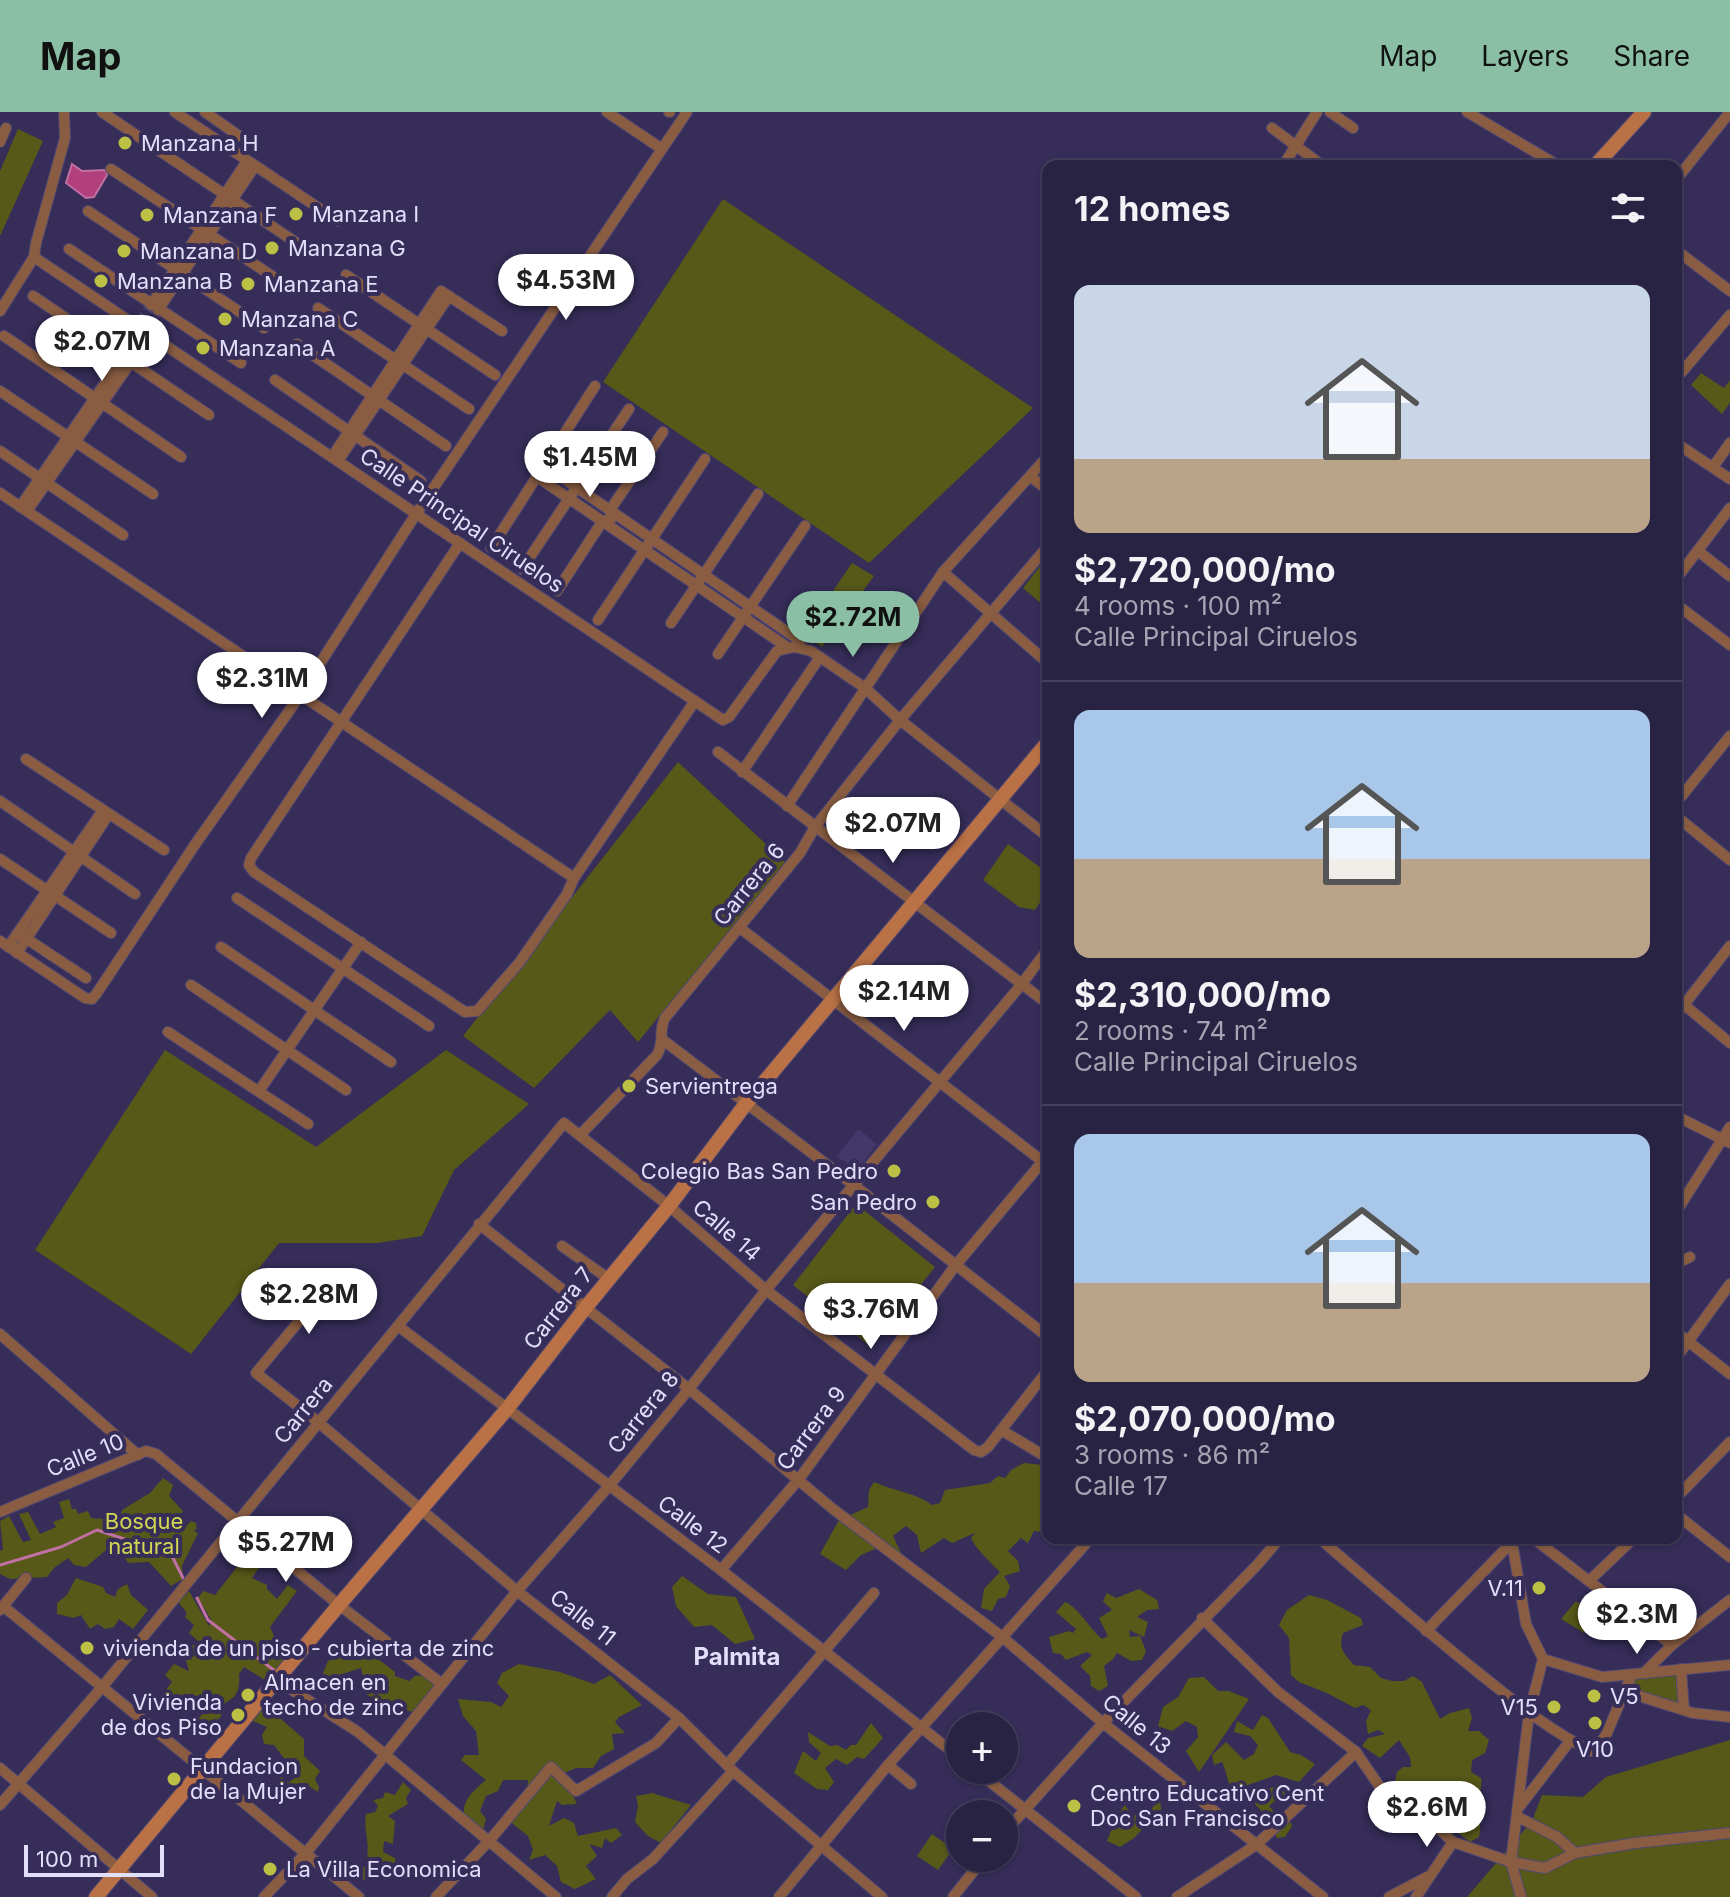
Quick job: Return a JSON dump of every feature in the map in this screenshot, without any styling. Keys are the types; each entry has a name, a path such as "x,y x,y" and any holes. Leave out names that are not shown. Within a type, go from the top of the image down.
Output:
{"street":[{"path":"0,311 34,257 65,138 64,112"},
{"path":"102,112 313,254"},
{"path":"175,112 338,221"},
{"path":"205,112 239,136"},
{"path":"607,112 662,149"},
{"path":"106,812 23,935 9,947 85,998 92,999 294,704 416,514 687,112"},
{"path":"1287,160 1317,112"},
{"path":"1330,112 1353,128"},
{"path":"1467,112 1549,160"},
{"path":"1600,160 1644,112"},
{"path":"1682,172 1726,115"},
{"path":"0,142 6,128"},
{"path":"1272,128 1314,160"},
{"path":"155,307 251,163"},
{"path":"111,169 293,290"},
{"path":"88,211 264,328"},
{"path":"69,249 241,363"},
{"path":"1682,255 1730,291"},
{"name":"Calle Principal Ciruelos","path":"34,257 723,720 729,717 783,640"},
{"path":"346,275 495,375"},
{"path":"33,296 209,415"},
{"path":"335,459 423,327 449,296 502,331"},
{"path":"318,308 469,409"},
{"path":"1682,372 1730,315"},
{"path":"4,336 181,457"},
{"path":"297,344 446,446"},
{"path":"24,509 127,359"},
{"path":"275,380 421,481"},
{"path":"491,548 595,386"},
{"path":"0,391 153,494"},
{"path":"522,569 629,409"},
{"path":"557,591 602,522 611,519 610,510 663,432"},
{"path":"1713,467 1730,443"},
{"path":"1682,447 1730,479"},
{"path":"0,451 123,535"},
{"path":"598,620 705,459"},
{"path":"787,806 943,572 1042,463"},
{"path":"544,465 650,539 743,618 820,657 865,688 900,720 1042,832"},
{"path":"536,476 643,549 750,607 783,640 799,640 801,648"},
{"path":"1031,477 1042,485"},
{"path":"0,493 574,878"},
{"path":"671,623 758,494"},
{"path":"1682,571 1730,508"},
{"path":"718,654 805,526"},
{"path":"460,543 249,865 254,872 465,1012 472,1013 519,963 695,701"},
{"path":"1698,551 1730,576"},
{"name":"Carrera 6","path":"581,1134 657,1055 663,1040 660,1031 665,1018 800,853 815,827 900,720 1042,553"},
{"path":"943,572 1042,658"},
{"path":"1682,609 1730,645"},
{"path":"742,772 820,657"},
{"path":"1682,796 1730,736"},
{"name":"Carrera 7","path":"96,1897 507,1409 669,1206 745,1105 1042,749"},
{"path":"718,752 1042,1000"},
{"path":"26,759 164,850"},
{"path":"0,801 135,894"},
{"path":"1682,821 1730,860"},
{"path":"0,859 111,933"},
{"path":"237,898 429,1026"},
{"path":"740,928 1042,1157"},
{"path":"23,935 86,978"},
{"path":"259,1091 361,942"},
{"path":"1682,1000 1730,946"},
{"path":"221,947 391,1062"},
{"name":"Carrera 8","path":"264,1897 306,1853 517,1591 609,1486 766,1290 941,1083 1042,957"},
{"path":"191,985 346,1090"},
{"path":"1682,1004 1730,1043"},
{"path":"168,1032 308,1124"},
{"path":"663,1040 1042,1332"},
{"path":"1682,1119 1726,1141"},
{"name":"Calle 14","path":"564,1123 669,1206 766,1290 974,1450 981,1452 1001,1430"},
{"name":"Carrera","path":"103,1686 564,1123"},
{"path":"1682,1203 1726,1141 1730,1127"},
{"name":"Carrera 9","path":"721,1570 799,1479 955,1266 1042,1165"},
{"path":"479,1224 799,1479"},
{"path":"562,1246 609,1279"},
{"path":"1682,1261 1690,1257"},
{"name":"Calle 11","path":"335,1278 256,1373 517,1591 679,1718 730,1768 882,1897"},
{"path":"1682,1351 1730,1284"},
{"name":"Calle 12","path":"398,1326 721,1570 946,1747"},
{"path":"0,1334 138,1455"},
{"path":"1682,1337 1730,1374"},
{"path":"1042,1378 1001,1430 1042,1454"},
{"path":"1682,1492 1730,1442"},
{"name":"Calle 10","path":"0,1512 146,1451 164,1460 237,1523 442,1684"},
{"name":"Calle 13","path":"799,1479 833,1509 1001,1636 1103,1723 1323,1897"},
{"path":"1682,1519 1730,1557"},
{"path":"779,1897 921,1726 1085,1544"},
{"path":"1018,1815 1275,1544"},
{"path":"1326,1544 1426,1631 1529,1713 1570,1741 1591,1751 1595,1751 1607,1733 1631,1676"},
{"path":"1426,1631 1510,1544"},
{"path":"1515,1544 1526,1624 1543,1659 1529,1713 1511,1862 1521,1897"},
{"path":"1541,1544 1672,1645"},
{"path":"1589,1581 1628,1544"},
{"path":"26,1578 2,1608 103,1686 359,1897"},
{"path":"612,1897 673,1838 874,1593"},
{"path":"1646,1671 1672,1645 1730,1600"},
{"path":"1202,1618 1278,1692 1356,1752 1384,1793 1395,1803 1425,1816 1453,1842 1511,1862 1545,1868 1575,1853 1730,1833"},
{"path":"1543,1659 1602,1677 1730,1665"},
{"path":"1681,1669 1684,1710"},
{"path":"278,1680 358,1732 556,1897"},
{"path":"0,1805 103,1686"},
{"path":"1626,1692 1684,1710 1730,1717"},
{"path":"436,1897 489,1841 551,1767 576,1791 656,1743 679,1718"},
{"path":"1518,1812 1570,1741"},
{"path":"1177,1897 1256,1845 1356,1752"},
{"path":"888,1765 911,1784"},
{"path":"0,1768 152,1897"},
{"path":"992,1784 1132,1896"},
{"path":"1518,1812 1557,1837 1575,1853"},
{"path":"1416,1897 1453,1842"},
{"path":"953,1897 973,1872"},
{"path":"1389,1897 1429,1876"}],"shaded area":[{"path":"72,164 82,171 106,170 107,175 94,197 86,198 66,183"},
{"path":"858,1129 877,1144 857,1171 837,1156"}],"green space":[{"path":"18,129 43,141 0,236 0,171"},
{"path":"723,199 1033,408 869,563 603,382"},
{"path":"1701,373 1724,388 1730,380 1730,403 1722,414 1691,385"},
{"path":"852,563 874,576 822,647 804,634"},
{"path":"1042,564 1042,604 1023,588"},
{"path":"678,762 785,862 638,1042 610,1010 534,1088 463,1036"},
{"path":"1008,844 1042,869 1042,899 1035,910 1019,907 983,880"},
{"path":"165,1050 316,1147 446,1050 529,1104 454,1170 422,1236 377,1243 279,1243 191,1354 35,1250"},
{"path":"856,1204 935,1267 871,1347 793,1285"},
{"path":"1024,1463 1042,1465 1042,1532 1034,1531 1028,1543 1021,1538 1008,1551 1018,1561 1020,1571 1004,1576 1010,1586 1006,1597 998,1599 992,1611 981,1608 984,1589 1000,1572 973,1542 971,1538 975,1533 952,1543 944,1538 921,1553 917,1535 906,1526 893,1536 903,1557 882,1546 861,1555 846,1570 820,1554 839,1520 868,1507 869,1490 874,1482 932,1505 940,1503 945,1490 990,1483 998,1476 1005,1478 1011,1470"},
{"name":"Bosque natural","path":"163,1478 173,1485 169,1496 183,1511 171,1525 180,1533 191,1521 196,1523 194,1531 198,1533 182,1566 183,1579 171,1586 149,1562 128,1563 122,1553 106,1550 86,1567 74,1565 68,1558 47,1577 10,1579 0,1574 0,1551 3,1549 0,1521 9,1516 23,1542 31,1540 19,1514 28,1512 40,1534 56,1527 53,1522 64,1518 59,1502 69,1499 72,1509 76,1509 78,1514 88,1511 91,1518 119,1520 122,1510 150,1493"},
{"name":"Bosque natural","path":"252,1548 265,1558 252,1578 267,1585 277,1599 288,1585 297,1591 270,1627 274,1636 269,1644 288,1659 273,1678 265,1680 244,1667 239,1674 235,1695 225,1703 221,1716 206,1735 195,1721 205,1712 204,1708 188,1710 185,1706 193,1702 192,1693 168,1708 159,1699 172,1682 165,1675 174,1664 189,1671 186,1660 194,1656 192,1646 199,1642 189,1633 194,1625 185,1617 187,1613 178,1602 189,1591 209,1626 212,1621 198,1598 203,1591 215,1595"},
{"path":"682,1576 708,1594 736,1597 755,1639 735,1644 712,1625 694,1627 676,1606 672,1587"},
{"name":"Bosque natural","path":"76,1578 103,1587 106,1593 115,1597 118,1589 127,1584 131,1595 148,1610 133,1629 119,1619 114,1627 105,1629 98,1624 90,1629 81,1615 74,1618 57,1614 57,1603 67,1595"},
{"path":"1139,1589 1157,1600 1159,1609 1147,1610 1137,1617 1148,1622 1144,1637 1129,1630 1130,1637 1140,1636 1146,1651 1142,1660 1131,1661 1117,1653 1104,1666 1108,1686 1099,1691 1091,1686 1090,1676 1080,1666 1092,1655 1087,1652 1066,1660 1061,1654 1053,1653 1049,1637 1069,1631 1073,1633 1076,1629 1056,1612 1065,1602 1102,1639 1108,1636 1099,1618 1112,1610 1103,1601 1107,1593 1116,1598"},
{"path":"1309,1595 1327,1600 1361,1618 1363,1625 1343,1633 1341,1643 1354,1665 1370,1667 1381,1678 1392,1681 1404,1681 1413,1676 1422,1682 1440,1719 1469,1708 1472,1718 1468,1731 1479,1731 1489,1740 1485,1753 1472,1760 1471,1772 1481,1778 1479,1837 1470,1842 1458,1833 1473,1821 1463,1802 1443,1790 1419,1792 1395,1782 1397,1772 1403,1767 1411,1767 1410,1757 1399,1740 1380,1758 1362,1746 1368,1738 1385,1734 1378,1730 1368,1734 1366,1721 1371,1710 1363,1705 1355,1708 1299,1682 1291,1675 1289,1638 1279,1625 1287,1610"},
{"path":"1598,1600 1604,1605 1584,1633 1561,1619 1576,1601 1589,1611"},
{"path":"359,1646 358,1656 368,1660 370,1653 395,1672 395,1676 409,1681 415,1676 426,1675 440,1686 416,1713 400,1712 402,1707 397,1709 367,1695 361,1668 336,1676 341,1684 330,1684 321,1678 328,1661 347,1653 349,1647"},
{"path":"519,1664 560,1672 594,1684 610,1675 642,1705 615,1722 625,1733 612,1734 614,1749 601,1756 593,1768 576,1768 562,1774 577,1804 562,1805 557,1801 549,1826 564,1818 574,1823 578,1836 616,1828 622,1835 611,1843 605,1838 602,1848 589,1844 597,1856 586,1866 596,1879 575,1889 561,1882 557,1866 545,1855 529,1860 533,1850 528,1836 508,1820 527,1791 528,1780 503,1780 498,1791 486,1796 480,1811 486,1819 483,1830 464,1815 467,1799 486,1780 461,1760 465,1755 479,1755 476,1731 463,1716 458,1699 491,1702 501,1707 509,1696 497,1683 502,1673"},
{"path":"1686,1668 1689,1708 1631,1689 1634,1679"},
{"path":"1204,1677 1218,1691 1229,1691 1249,1699 1199,1772 1186,1751 1198,1737 1197,1727 1186,1721 1172,1731 1158,1726 1163,1707 1178,1697 1189,1678"},
{"path":"269,1699 274,1713 304,1739 304,1756 320,1771 315,1779 318,1792 304,1783 289,1798 279,1788 280,1775 288,1783 296,1777 274,1745 264,1744 262,1735 267,1727 251,1720"},
{"path":"1262,1715 1268,1718 1290,1752 1315,1764 1299,1782 1276,1775 1248,1785 1250,1797 1236,1793 1230,1786 1222,1762 1214,1765 1212,1755 1226,1742 1244,1760 1254,1754 1258,1745 1250,1736 1234,1732 1237,1721 1253,1730"},
{"path":"871,1723 883,1738 864,1759 857,1757 847,1765 836,1759 825,1768 834,1782 828,1790 817,1789 794,1773 803,1751 816,1761 821,1753 809,1742 808,1732 830,1746 837,1745 846,1750 856,1745"},
{"path":"1730,1740 1730,1897 1467,1897 1532,1821 1542,1795 1583,1797 1606,1777"},
{"path":"403,1782 411,1790 406,1798 408,1804 388,1816 395,1821 393,1844 384,1841 383,1852 395,1858 396,1868 386,1861 377,1864 370,1881 362,1879 358,1873 370,1860 367,1858 366,1814 375,1812 378,1806 373,1800 383,1798 385,1792 395,1795"},
{"path":"1280,1785 1288,1786 1290,1798 1278,1798 1269,1806 1281,1819 1289,1819 1292,1826 1285,1837 1277,1838 1267,1817 1255,1804 1258,1792"},
{"path":"652,1793 691,1805 661,1843 648,1836 635,1822 636,1796"},
{"path":"1160,1800 1162,1818 1153,1818 1134,1838 1120,1847 1107,1841 1125,1805 1133,1817 1139,1811 1143,1817"},
{"path":"932,1834 946,1844 946,1859 938,1870 917,1856"}],"waterway":[{"path":"0,1565 61,1547 97,1530 167,1553 172,1556 184,1580"},
{"path":"197,1598 208,1620 275,1671"}],"tunnel":[{"path":"139,323 151,305"},
{"path":"146,327 158,310"}],"place":[{"name":"Manzana H","path":"125,143"},
{"name":"Manzana I","path":"296,214"},
{"name":"Manzana F","path":"147,215"},
{"name":"Manzana G","path":"272,248"},
{"name":"Manzana D","path":"124,251"},
{"name":"Manzana B","path":"101,281"},
{"name":"Manzana E","path":"248,284"},
{"name":"Manzana C","path":"225,319"},
{"name":"Manzana A","path":"203,348"},
{"name":"Servientrega","path":"629,1086"},
{"name":"Colegio Bas San Pedro","path":"894,1171"},
{"name":"San Pedro","path":"933,1202"},
{"name":"V.11","path":"1539,1588"},
{"name":"vivienda de un piso - cubierta de zinc","path":"87,1648"},
{"name":"Almacen en techo de zinc","path":"248,1695"},
{"name":"V5","path":"1594,1696"},
{"name":"V15","path":"1554,1707"},
{"name":"Vivienda de dos Piso","path":"238,1715"},
{"name":"V10","path":"1595,1723"},
{"name":"Fundacion de la Mujer","path":"174,1779"},
{"name":"Centro Educativo Cent Doc San Francisco","path":"1074,1806"},
{"name":"La Villa Economica","path":"270,1869"}],"district":[{"name":"Palmita","path":"737,1657"}]}
